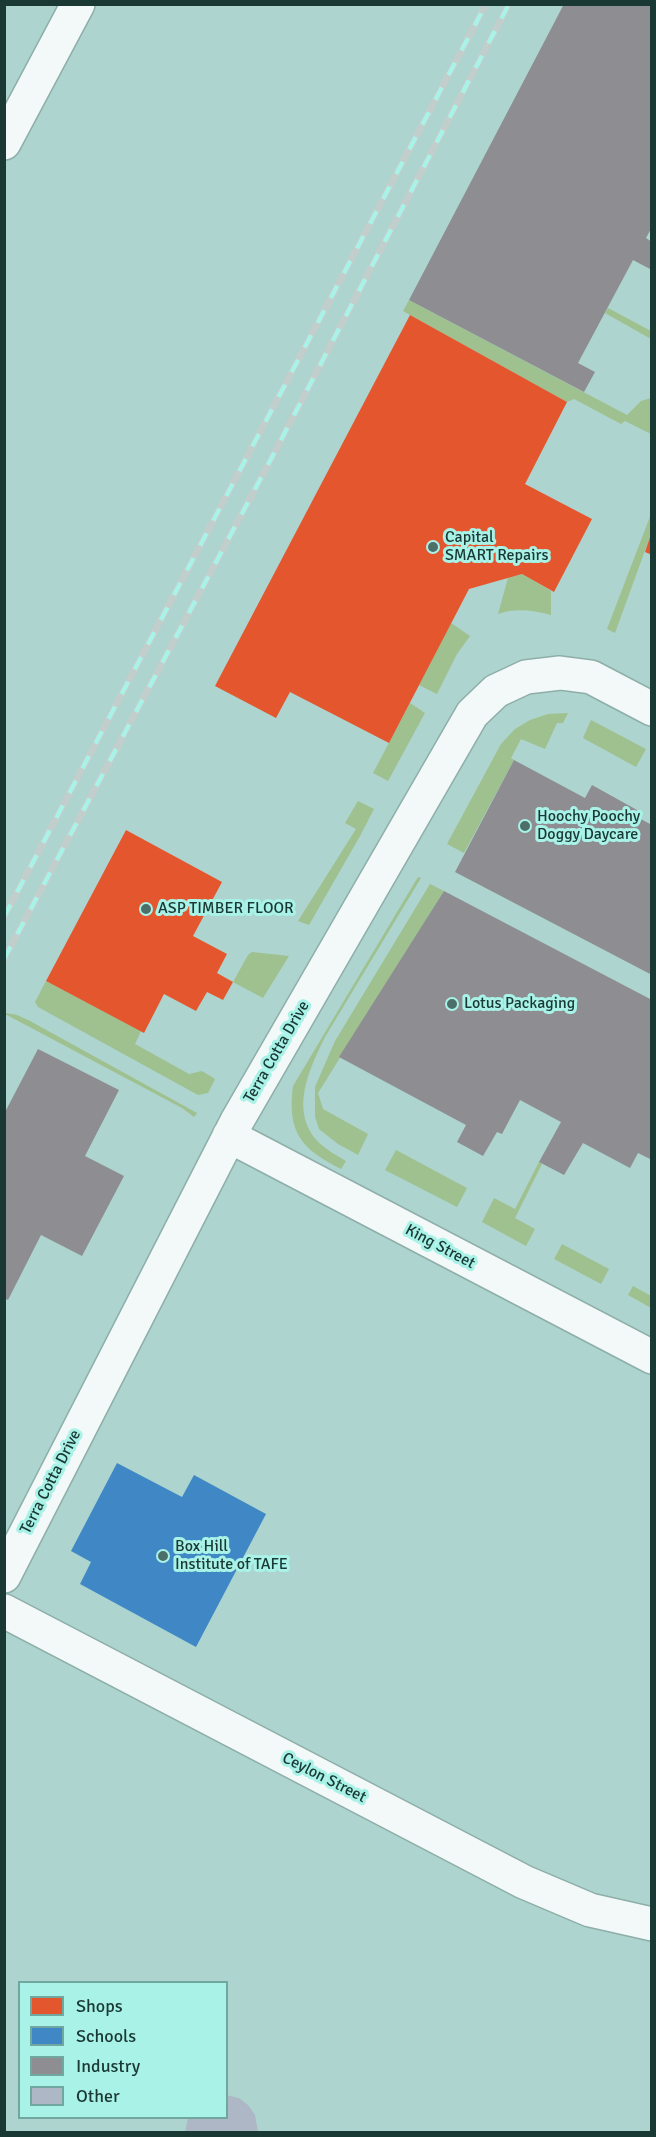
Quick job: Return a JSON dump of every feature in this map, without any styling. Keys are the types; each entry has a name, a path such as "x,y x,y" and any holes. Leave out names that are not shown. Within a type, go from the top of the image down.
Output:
{"street":[{"path":"4,143 78,4"},
{"name":"Terra Cotta Drive","path":"4,1576 229,1136 472,714 496,692 526,677 560,673 591,678 651,709"},
{"name":"King Street","path":"229,1136 651,1357"},
{"name":"Ceylon Street","path":"4,1611 524,1882 590,1910 651,1924"}],"green space":[{"path":"409,300 627,415 641,401 651,398 651,434 625,421 621,424 574,399 567,402 403,311"},
{"path":"608,308 651,331 651,339 605,313"},
{"path":"651,514 651,534 615,633 607,629"},
{"path":"522,574 551,591 551,615 524,610 498,614 508,578"},
{"path":"451,623 470,636 457,654 437,694 419,685"},
{"path":"410,703 425,713 388,781 373,773"},
{"path":"568,713 563,723 557,723 545,749 521,739 511,758 514,760 464,853 447,844 501,744 515,729 530,720 548,714"},
{"path":"591,720 646,749 636,767 583,738"},
{"path":"358,801 374,809 309,925 298,921 356,829 345,823"},
{"path":"418,877 421,878 325,1037 306,1083 303,1107 305,1119 317,1140 346,1161 341,1169 316,1154 300,1137 292,1116 293,1086"},
{"path":"430,884 444,891 318,1093 323,1109 368,1134 358,1155 338,1144 319,1129 315,1117 315,1087 335,1041"},
{"path":"252,952 289,956 263,998 233,982"},
{"path":"46,981 141,1031 135,1044 189,1074 202,1071 215,1079 208,1093 198,1095 38,1007 35,1002"},
{"path":"6,1013 30,1021 197,1113 194,1117 182,1108"},
{"path":"396,1150 467,1188 457,1207 385,1170"},
{"path":"539,1162 542,1164 515,1218 535,1229 526,1246 482,1222 494,1198 515,1209"},
{"path":"562,1244 609,1269 601,1284 554,1259"},
{"path":"633,1286 651,1296 651,1308 628,1295"}],"building: Shops":[{"name":"Capital SMART Repairs","path":"410,315 567,402 525,484 592,519 554,592 522,574 469,589 389,743 290,692 276,718 215,686"},
{"path":"652,534 652,555 645,552"},
{"name":"ASP TIMBER FLOOR","path":"126,830 222,882 193,936 227,954 217,973 233,982 223,1000 207,992 196,1011 164,994 144,1033 46,981"}],"building: Schools":[{"name":"Box Hill Institute of TAFE","path":"117,1463 182,1497 194,1475 266,1514 196,1647 80,1584 91,1562 71,1551"}],"building: Industry":[{"path":"564,4 652,4 652,227 646,238 652,242 652,266 650,269 633,260 578,363 595,372 584,392 409,300"},
{"path":"514,760 585,798 592,785 637,810 635,816 652,825 652,975 455,872"},
{"path":"444,891 652,1000 652,1160 638,1153 630,1168 583,1143 564,1175 539,1162 561,1122 520,1100 502,1134 497,1132 483,1156 457,1142 466,1125 339,1057"},
{"path":"38,1049 119,1090 85,1156 124,1176 82,1256 41,1235 8,1300 4,1298 4,1114"}],"building: Other":[{"path":"228,2095 239,2098 248,2105 255,2115 258,2132 185,2132 188,2119 228,2119"}],"railway":[{"path":"4,917 486,4"},
{"path":"4,959 270,461 509,4"}],"place":[{"name":"Capital SMART Repairs","path":"433,547"},
{"name":"Hoochy Poochy Doggy Daycare","path":"525,826"},
{"name":"ASP TIMBER FLOOR","path":"146,909"},
{"name":"Lotus Packaging","path":"452,1004"},
{"name":"Box Hill Institute of TAFE","path":"163,1556"}]}
